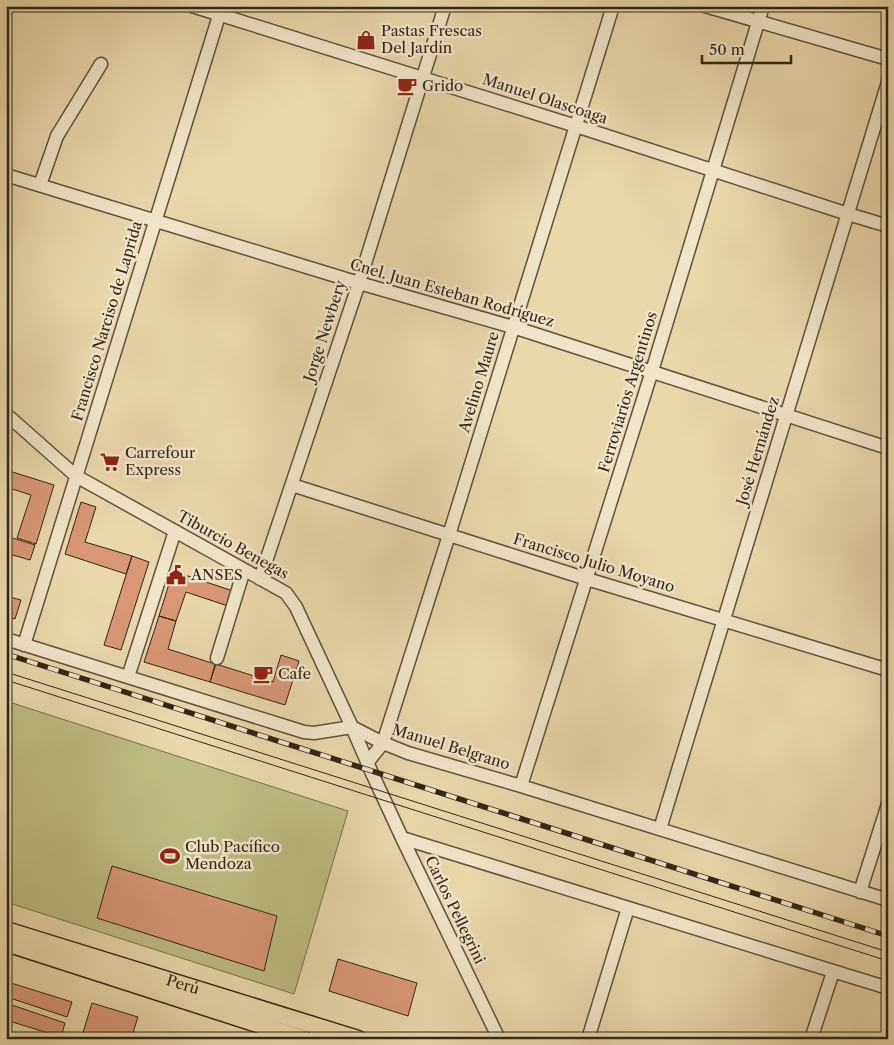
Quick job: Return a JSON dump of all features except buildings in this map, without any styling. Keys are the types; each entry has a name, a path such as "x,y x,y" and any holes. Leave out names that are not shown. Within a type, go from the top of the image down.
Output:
{"main road":[{"name":"Perú","path":"6,930 358,1039"},
{"name":"Perú","path":"6,943 304,1039"}],"street":[{"name":"Manuel Olascoaga","path":"192,6 220,11 423,78 888,226"},
{"name":"Jorge Newbery","path":"260,579 358,283 445,6"},
{"name":"Avelino Maure","path":"367,763 383,743 613,6"},
{"path":"705,6 888,59"},
{"name":"Ferroviarios Argentinos","path":"521,786 652,371 764,6"},
{"name":"Francisco Narciso de Laprida","path":"24,645 220,11"},
{"path":"40,185 58,136 101,64"},
{"name":"José Hernández","path":"660,829 888,82"},
{"name":"Cnel. Juan Esteban Rodríguez","path":"6,175 358,283 513,327 888,448"},
{"name":"Tiburcio Benegas","path":"6,414 76,476 286,593 296,607 382,796"},
{"name":"Francisco Julio Moyano","path":"292,485 587,579 888,670"},
{"path":"128,677 175,531"},
{"path":"217,658 244,570"},
{"path":"6,640 304,732 314,733 352,727"},
{"name":"Manuel Belgrano","path":"352,727 408,753 521,786 888,900"},
{"name":"Carlos Pellegrini","path":"382,796 499,1039"},
{"path":"860,892 888,804"},
{"path":"402,838 888,988"},
{"path":"588,1039 628,908"},
{"path":"811,1039 833,972"}],"shaded area":[{"name":"Club Pacífico Mendoza","path":"6,701 348,811 294,994 6,902"}],"tram line":[{"path":"6,672 888,952"},
{"path":"6,680 888,961"}],"railway":[{"path":"6,654 888,936"}],"place":[{"name":"Pastas Frescas Del Jardín","path":"366,40"},
{"name":"Grido","path":"407,86"},
{"name":"Carrefour Express","path":"110,462"},
{"name":"ANSES","path":"176,575"},
{"name":"Cafe","path":"263,674"},
{"name":"Club Pacífico Mendoza","path":"170,856"}]}
